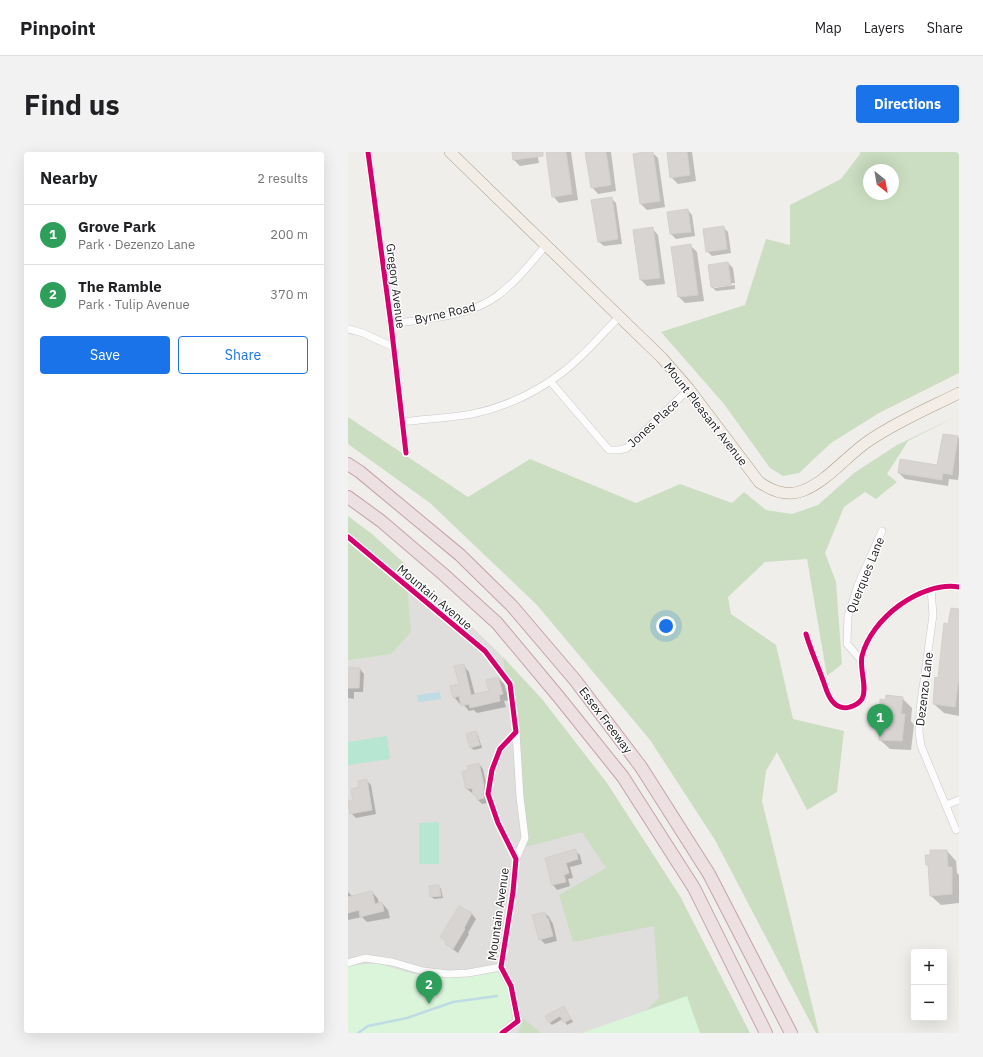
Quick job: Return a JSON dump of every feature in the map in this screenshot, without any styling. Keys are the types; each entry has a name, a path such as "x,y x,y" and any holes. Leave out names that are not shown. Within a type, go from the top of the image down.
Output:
{"highway":[{"name":"Essex Freeway","path":"348,464 360,472 460,555 512,606 576,680 641,767 709,874 791,1033"},
{"name":"Essex Freeway","path":"348,497 403,540 497,623 558,696 622,777 694,888 766,1033"}],"main road":[{"name":"Mount Pleasant Avenue","path":"450,152 662,358 689,389 759,482 768,489 792,494 801,492 813,486 852,452 869,440 892,426 959,393"}],"street":[{"name":"Gregory Avenue","path":"368,152 391,324 406,453"},
{"name":"Byrne Road","path":"391,324 449,315 475,308 496,297 513,283 546,245"},
{"path":"402,422 471,414 516,400 564,372 620,316"},
{"path":"348,329 363,333 393,347"},
{"name":"Jones Place","path":"550,381 609,450 620,450 627,448 689,389"},
{"name":"Querques Lane","path":"862,661 847,644 848,616 858,585 882,531"},
{"name":"Mountain Avenue","path":"348,537 485,651 510,684 516,732 520,797 525,838 516,859 513,892 501,967 511,986 518,1021 502,1033"},
{"path":"806,634 812,655 830,698 838,706 843,708 853,706 862,698 864,687 861,670 862,661 867,644 874,630 895,608 916,596 931,589 959,587"},
{"name":"Dezenzo Lane","path":"931,589 933,615 918,732 921,746 956,830"},
{"name":"Mountain Avenue","path":"516,732 500,750 492,770 488,794 498,823 516,859"},
{"path":"946,805 959,800"},
{"path":"348,963 364,958 392,962 423,971 448,974 468,973 501,967"}],"shaded area":[{"path":"348,524 458,613 503,657 520,687 677,933 702,1033 348,1033"}],"green space":[{"path":"860,152 959,152 959,373 879,413 831,443 799,473 783,476 770,468 724,404 661,332 745,305 766,239 790,245 790,205 841,179"},
{"path":"959,415 908,441 887,474 897,482 876,499 865,492 844,507 825,553 836,582 842,664 827,676 807,559 765,562 728,597 731,614 776,645 793,719 844,731 837,792 807,810 777,752 766,771 762,801 819,1033 816,1033 715,840 650,740 537,605 430,503 348,444 348,417 468,497 530,459 636,503 680,484 732,503 744,492 766,510 792,514 818,505 854,473 897,445"},
{"path":"348,516 372,534 405,564 411,632 391,654 348,660"},
{"path":"503,657 542,699 607,783 680,896 750,1033 603,1033 634,1022 659,998 654,926 573,942 559,895 606,868 582,832 526,847"},
{"path":"387,736 390,759 348,765 348,742"},
{"path":"439,822 439,864 419,864 419,823"},
{"path":"377,963 413,974 466,976 498,972 508,989 512,1019 496,1033 348,1033 348,966"},
{"path":"687,996 700,1033 582,1033"},
{"path":"523,1018 541,1033 517,1033"}],"water":[{"path":"440,692 441,699 418,702 417,695"}],"building":[{"path":"512,152 543,152 543,156 513,160"},
{"path":"546,152 566,152 572,194 552,197"},
{"path":"585,152 606,152 611,185 591,188"},
{"path":"653,152 660,201 640,204 633,154"},
{"path":"667,152 687,152 690,175 670,178"},
{"path":"612,197 618,239 598,242 591,200"},
{"path":"688,209 691,232 670,234 667,212"},
{"path":"724,226 727,249 706,252 703,229"},
{"path":"653,227 660,278 640,280 633,230"},
{"path":"691,244 698,295 678,297 671,247"},
{"path":"728,262 731,285 711,287 708,265"},
{"path":"943,434 958,436 952,475 943,473 942,480 898,473 900,459 937,465"},
{"path":"951,608 959,609 959,676 955,707 933,704 935,677 938,678 944,623 948,624"},
{"path":"464,664 471,695 489,691 486,680 498,677 503,694 499,695 500,701 470,708 469,704 461,706 459,696 453,698 450,686 459,684 454,666"},
{"path":"348,667 360,668 359,688 348,688"},
{"path":"886,695 903,697 901,714 905,714 902,741 879,740 882,709 880,709 880,699 885,700"},
{"path":"476,731 480,745 470,748 466,734"},
{"path":"479,763 484,786 484,798 477,800 476,795 473,795 472,788 466,789 462,772 468,770 467,766"},
{"path":"367,779 372,810 350,814 348,801 353,800 351,789 359,787 358,781"},
{"path":"576,849 578,859 566,863 569,873 564,875 566,882 552,885 545,858"},
{"path":"930,850 947,850 948,867 952,867 952,894 930,896 928,865 926,865 925,855 930,855"},
{"path":"439,885 441,896 430,897 429,886"},
{"path":"372,891 375,904 382,902 384,911 360,917 359,910 348,913 348,897"},
{"path":"459,906 472,913 464,928 465,929 453,949 445,944 446,941 440,937"},
{"path":"545,912 553,936 539,940 532,915"},
{"path":"564,1006 571,1019 564,1023 560,1016 549,1023 545,1016"}],"waterway":[{"path":"358,1033 368,1026 407,1018 453,1002 497,996"}],"cycle path":[{"path":"368,152 391,324 406,453"},
{"path":"348,537 485,651 510,684 516,732 500,749 492,770 488,794 498,823 516,859 513,892 501,967 511,986 518,1021 502,1033"},
{"path":"806,634 830,698 835,704 843,708 852,707 861,700 864,695 861,661 867,642 875,629 886,616 899,605 914,596 929,590 944,587 959,587"}],"place":[{"name":"Grove Park","path":"880,737"},
{"name":"The Ramble","path":"429,1004"}]}
